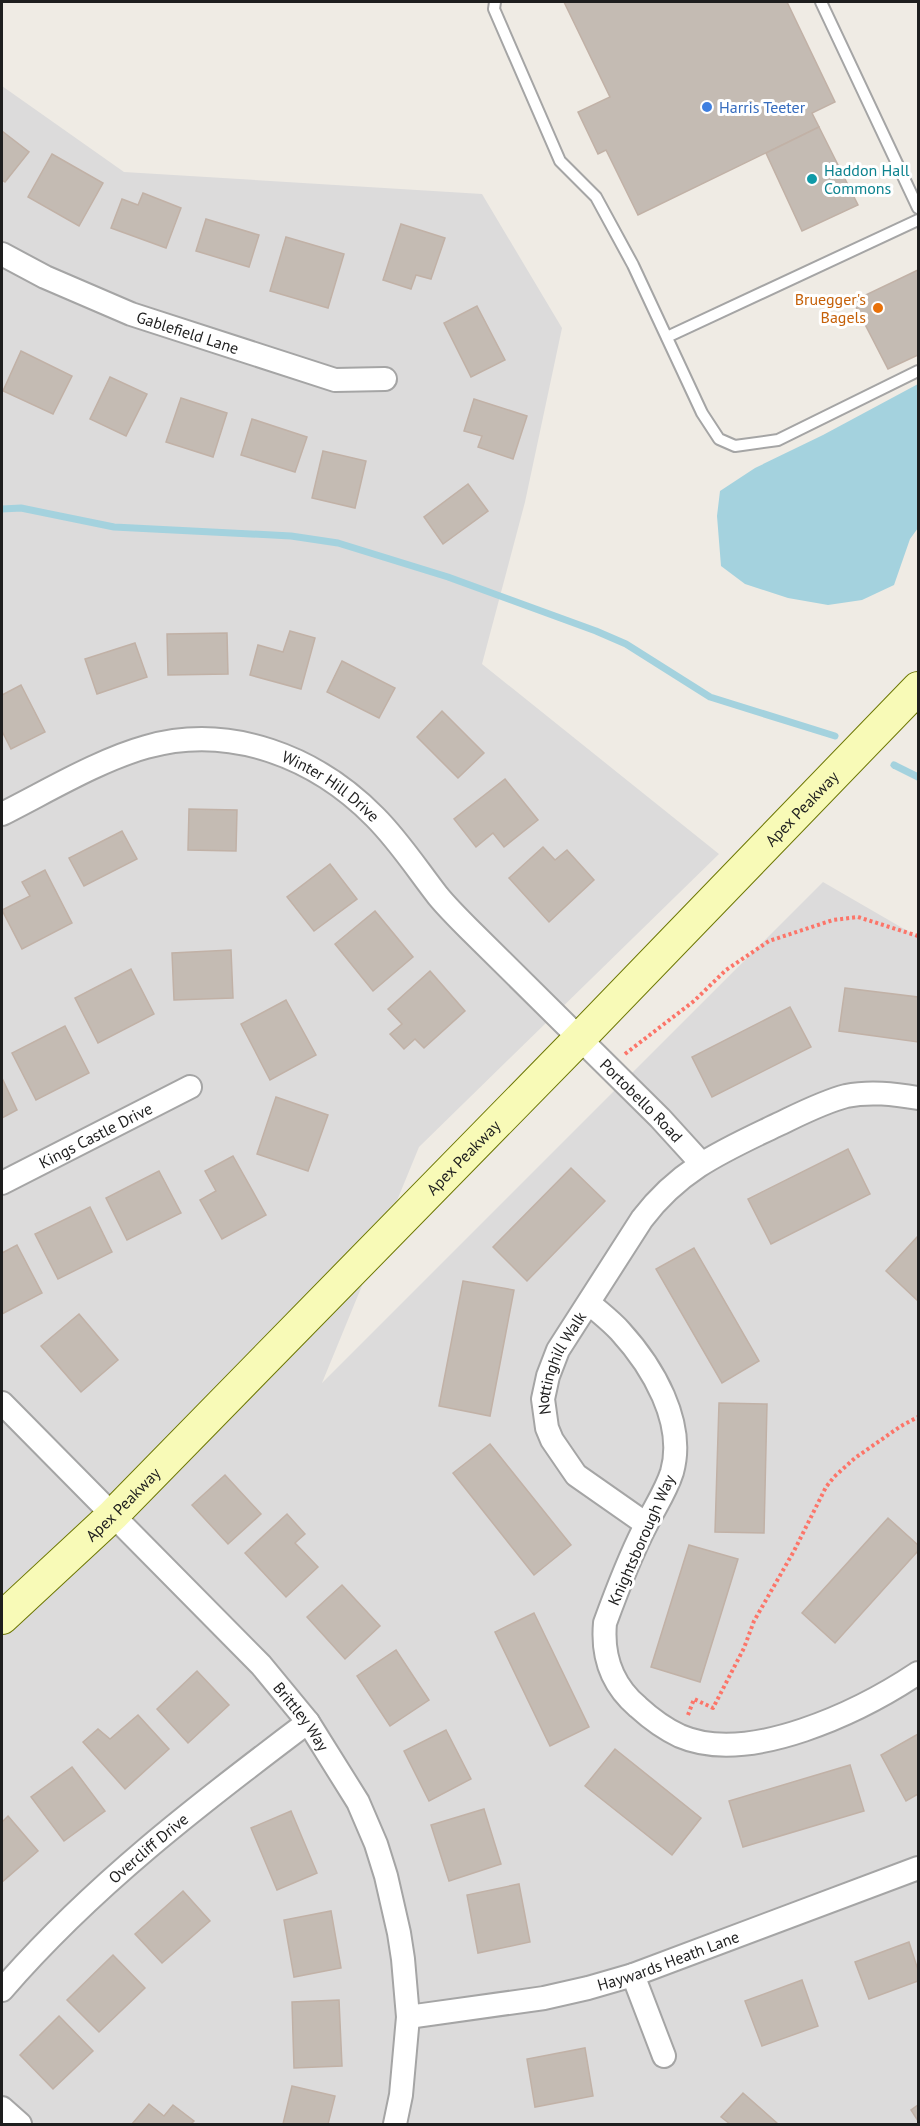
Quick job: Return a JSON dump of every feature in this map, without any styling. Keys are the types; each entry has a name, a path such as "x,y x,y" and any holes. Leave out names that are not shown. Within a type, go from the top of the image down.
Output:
{"main road":[{"name":"Apex Peakway","path":"2,1618 112,1515 579,1039 918,688"}],"street":[{"name":"Gablefield Lane","path":"2,254 77,292 142,318 335,380 385,379"},
{"name":"Winter Hill Drive","path":"2,814 120,756 147,746 188,740 216,741 250,744 282,754 312,768 341,787 374,816 393,836 438,897 579,1039"},
{"name":"Portobello Road","path":"579,1039 660,1118 701,1162"},
{"name":"Kings Castle Drive","path":"2,1183 190,1087"},
{"path":"589,1304 656,1200 673,1183 701,1162 818,1106 847,1096 882,1093 918,1098"},
{"name":"Nottinghill Walk","path":"589,1304 558,1350 548,1376 543,1400 547,1428 558,1450 576,1475 646,1524"},
{"name":"Knightsborough Way","path":"589,1304 619,1330 633,1347 658,1386 675,1433 672,1470 664,1492 646,1524 605,1623 605,1651 613,1676 632,1702 680,1736 703,1742 757,1741 785,1736 850,1713 918,1673"},
{"name":"Brittley Way","path":"2,1403 261,1665 308,1722 358,1802 376,1844 399,1933 408,2017 401,2095 395,2124"},
{"name":"Overcliff Drive","path":"2,1990 63,1924 121,1870 174,1824 308,1722"},
{"name":"Haywards Heath Lane","path":"408,2017 544,1998 633,1975 918,1868"},
{"path":"633,1975 664,2056"},
{"path":"2,2108 20,2124"}],"lane":[{"path":"495,2 494,9 560,161 596,197 633,265 702,413 718,439 735,446 778,440 918,371"},
{"path":"820,2 918,208"},
{"path":"667,337 918,220"}],"path":[{"path":"620,1058 694,1001 726,970 768,941 833,920 858,917 918,936"},
{"path":"680,1736 694,1699 713,1708 744,1648 754,1621 794,1551 826,1487 855,1458 918,1417"}],"shaded area":[{"path":"2,86 124,172 482,194 562,328 525,502 482,664 719,854 419,1147 322,1383 823,882 918,937 918,2124 2,2124"}],"water":[{"path":"918,384 918,528 910,539 894,585 862,600 828,605 788,598 745,584 721,566 717,516 720,491 755,468 823,435"}],"building":[{"name":"Harris Teeter","path":"564,2 787,2 835,102 812,113 819,127 638,215 606,150 598,154 578,112 610,97"},
{"name":"Haddon Hall Commons","path":"819,127 858,205 802,231 766,153"},
{"path":"2,131 29,152 5,182 2,180"},
{"path":"52,154 103,183 79,226 28,197"},
{"path":"143,193 181,208 166,248 111,228 122,199 138,205"},
{"path":"206,219 259,235 249,267 196,251"},
{"path":"401,224 445,238 431,279 416,275 411,289 383,280"},
{"path":"286,237 344,254 328,308 270,291"},
{"path":"918,270 918,355 888,369 853,301"},
{"path":"477,306 505,360 471,377 444,323"},
{"path":"21,351 72,376 53,414 3,391"},
{"path":"110,377 147,394 126,436 90,419"},
{"path":"181,398 227,413 213,457 166,442"},
{"path":"474,399 527,416 513,459 478,447 482,436 464,431"},
{"path":"252,419 307,437 295,472 241,455"},
{"path":"323,451 366,461 355,508 312,498"},
{"path":"468,484 488,511 443,544 424,517"},
{"path":"290,631 315,638 301,689 250,675 258,645 283,652"},
{"path":"227,633 228,674 168,675 167,634"},
{"path":"135,643 147,677 97,694 85,659"},
{"path":"342,661 395,688 379,718 327,692"},
{"path":"21,685 45,732 11,749 2,731 2,695"},
{"path":"442,711 484,753 458,778 417,737"},
{"path":"505,779 538,820 504,847 493,833 476,847 454,819"},
{"path":"189,809 237,810 236,851 188,850"},
{"path":"122,831 137,859 84,886 69,858"},
{"path":"543,847 555,860 567,850 594,880 549,922 509,878"},
{"path":"330,864 357,899 314,931 287,897"},
{"path":"45,870 72,923 22,949 2,910 30,896 22,882"},
{"path":"375,911 413,957 373,991 335,944"},
{"path":"231,950 233,998 174,1000 172,953"},
{"path":"131,969 154,1014 98,1043 75,998"},
{"path":"430,971 465,1011 424,1048 415,1039 404,1049 390,1034 402,1024 388,1009"},
{"path":"845,988 918,997 918,1042 839,1031"},
{"path":"286,1000 316,1055 270,1080 241,1024"},
{"path":"790,1007 811,1047 712,1097 692,1057"},
{"path":"65,1026 89,1073 36,1100 12,1053"},
{"path":"2,1078 17,1110 2,1118"},
{"path":"276,1097 328,1115 308,1171 257,1154"},
{"path":"848,1149 870,1194 771,1244 748,1199"},
{"path":"233,1156 266,1215 222,1239 200,1200 216,1191 205,1171"},
{"path":"571,1168 605,1201 527,1281 493,1247"},
{"path":"159,1171 181,1213 127,1240 106,1198"},
{"path":"90,1207 112,1252 58,1279 35,1234"},
{"path":"918,1236 918,1301 886,1271"},
{"path":"17,1245 42,1293 2,1314 2,1253"},
{"path":"694,1248 759,1361 722,1383 656,1269"},
{"path":"463,1281 514,1290 490,1416 439,1406"},
{"path":"79,1314 118,1360 81,1392 41,1346"},
{"path":"719,1403 767,1404 764,1533 715,1532"},
{"path":"490,1444 571,1545 534,1575 453,1473"},
{"path":"225,1475 261,1514 228,1544 192,1505"},
{"path":"287,1514 305,1534 295,1543 318,1567 286,1597 245,1553"},
{"path":"888,1518 918,1545 918,1551 835,1643 802,1613"},
{"path":"689,1545 738,1559 700,1682 651,1667"},
{"path":"342,1585 380,1626 345,1659 307,1617"},
{"path":"534,1613 589,1727 550,1746 495,1632"},
{"path":"396,1650 429,1700 390,1726 357,1676"},
{"path":"197,1671 229,1705 188,1743 157,1709"},
{"path":"138,1715 169,1749 125,1789 83,1742 98,1729 110,1739"},
{"path":"446,1730 471,1779 429,1801 404,1751"},
{"path":"918,1734 918,1794 906,1801 881,1755"},
{"path":"615,1749 701,1818 672,1855 585,1786"},
{"path":"850,1765 864,1811 743,1847 729,1801"},
{"path":"72,1767 105,1811 64,1841 31,1797"},
{"path":"484,1809 501,1864 449,1881 431,1825"},
{"path":"291,1811 317,1873 277,1890 251,1828"},
{"path":"8,1816 38,1851 2,1882 2,1822"},
{"path":"519,1884 530,1942 478,1953 467,1895"},
{"path":"183,1891 210,1921 162,1963 135,1934"},
{"path":"331,1911 341,1968 294,1977 284,1920"},
{"path":"909,1942 918,1970 918,1981 869,1999 855,1962"},
{"path":"113,1955 145,1988 99,2032 67,2000"},
{"path":"802,1980 818,2026 762,2046 745,2001"},
{"path":"339,2000 342,2066 294,2068 292,2002"},
{"path":"59,2016 93,2051 53,2089 20,2055"},
{"path":"585,2048 593,2096 535,2107 527,2059"},
{"path":"292,2086 335,2096 328,2124 283,2124"},
{"path":"743,2093 778,2124 730,2124 721,2117"},
{"path":"149,2104 164,2116 173,2105 194,2121 191,2124 132,2124"},
{"path":"918,2105 918,2121 911,2110"}],"waterway":[{"path":"2,509 21,508 114,527 291,536 338,543 448,577 596,631 626,644 710,697 835,736"},
{"path":"894,765 918,777"}],"place":[{"name":"Harris Teeter","path":"707,107"},
{"name":"Haddon Hall Commons","path":"812,179"},
{"name":"Bruegger's Bagels","path":"878,308"}]}
